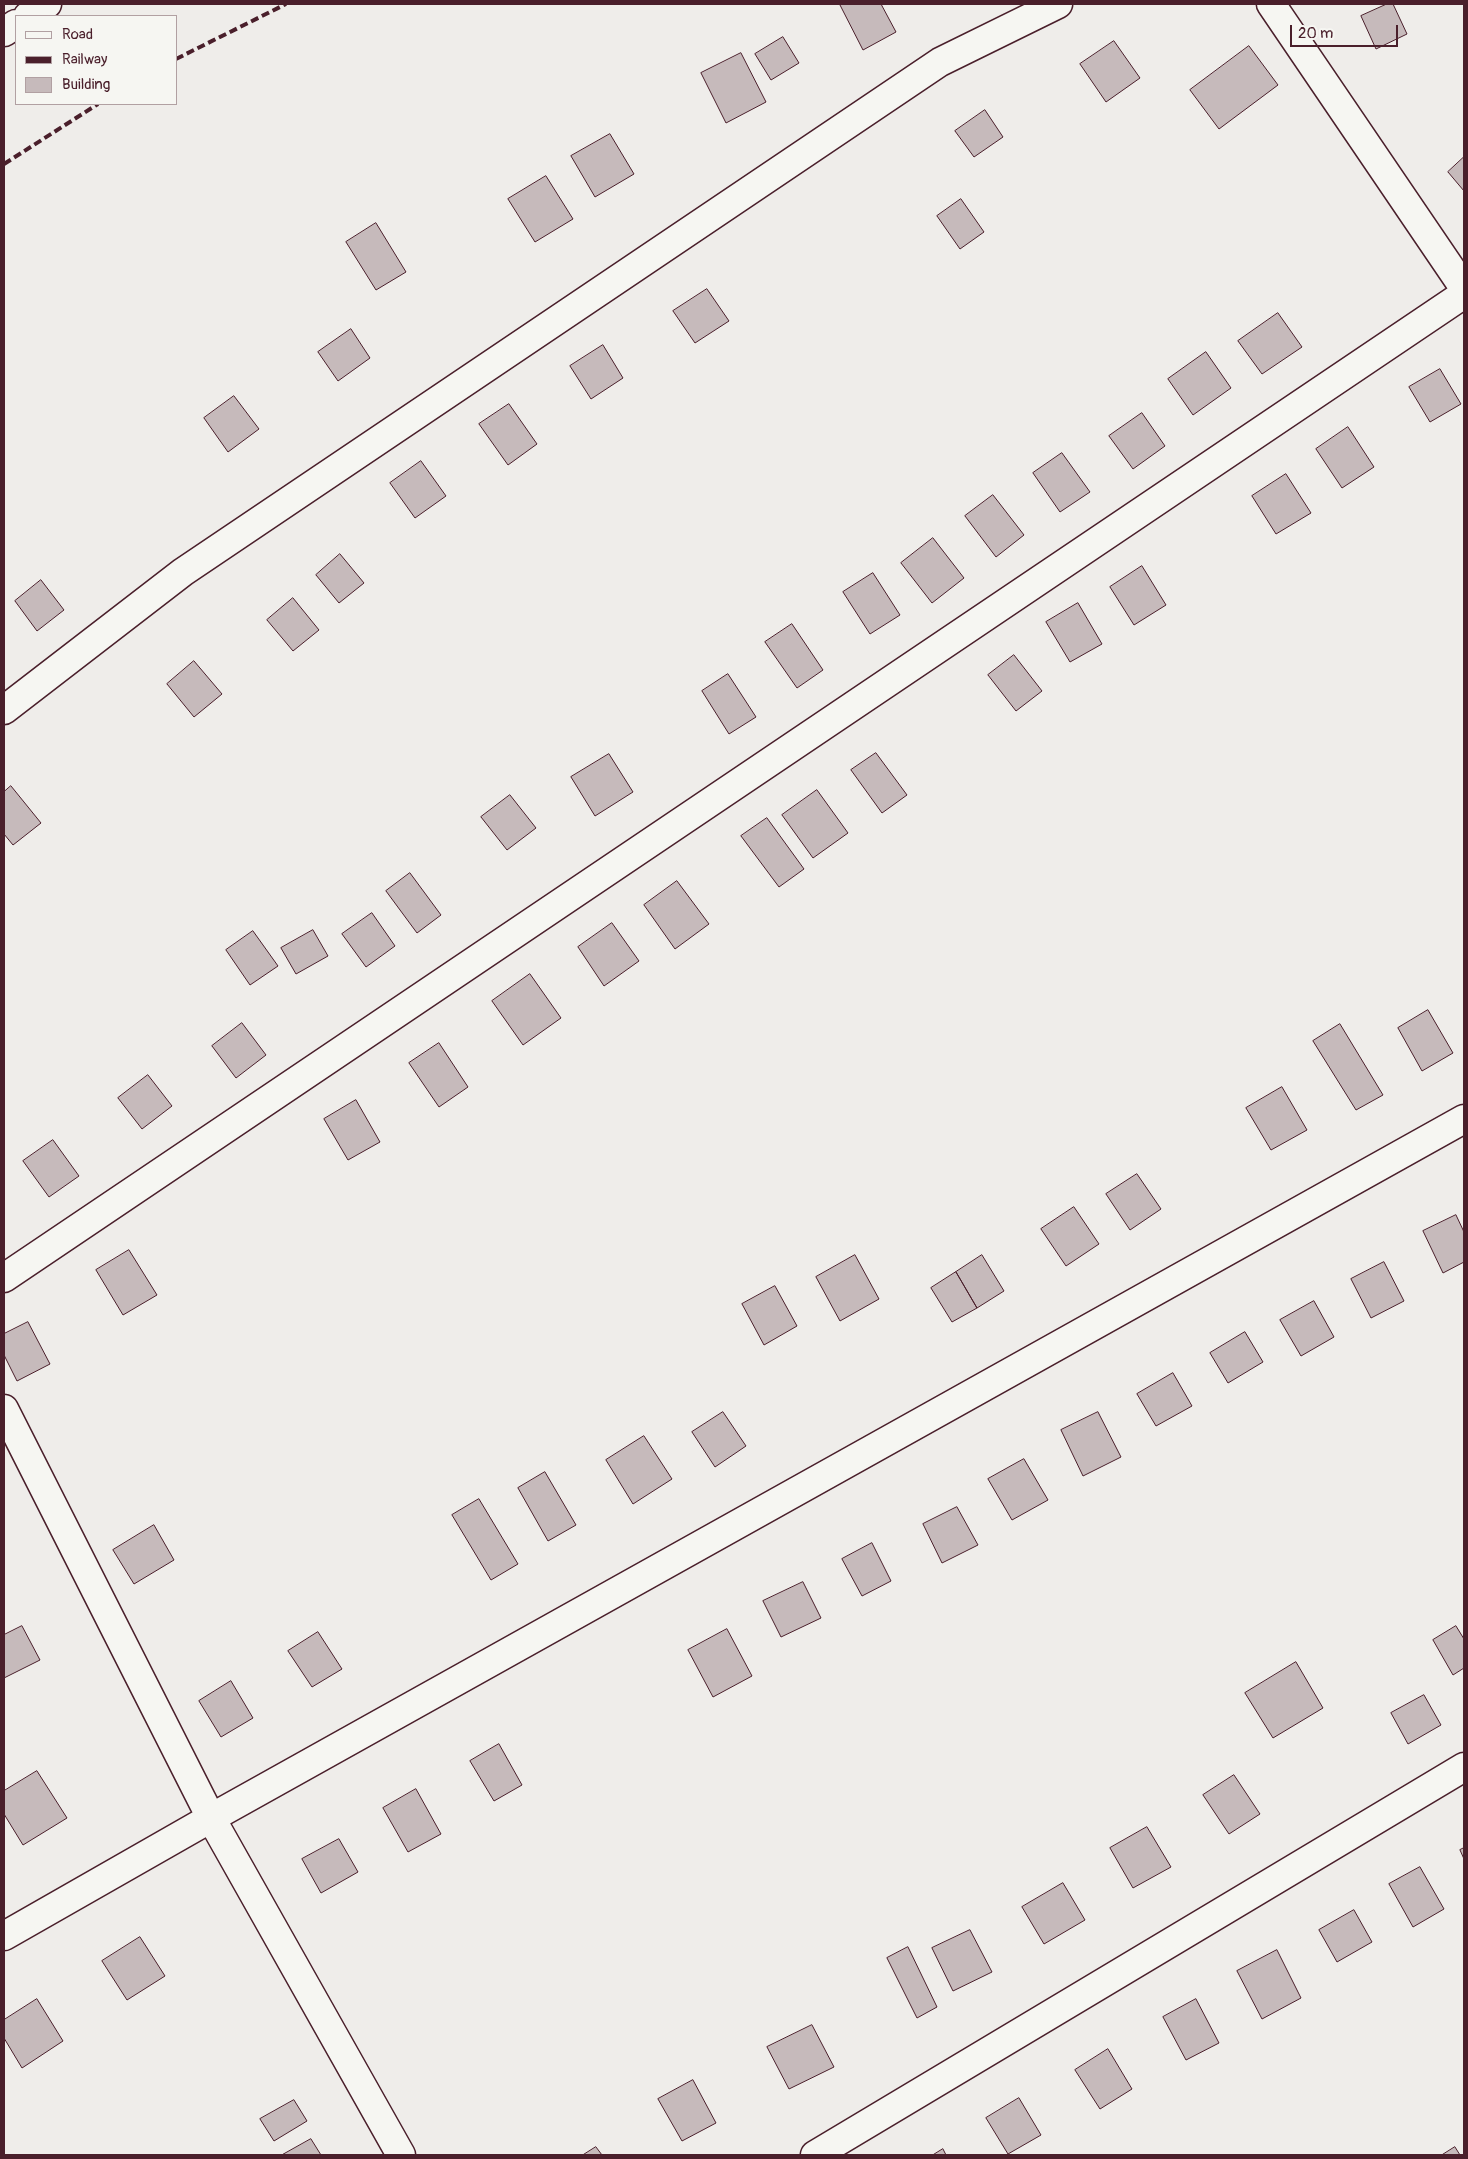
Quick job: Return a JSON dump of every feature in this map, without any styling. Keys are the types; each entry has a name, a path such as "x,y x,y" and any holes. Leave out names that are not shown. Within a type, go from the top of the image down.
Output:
{"street":[{"path":"30,15 47,4"},
{"path":"4,710 183,572 940,62 1058,4"},
{"path":"1270,4 1464,288"},
{"path":"4,32 15,25"},
{"path":"4,1278 1464,294"},
{"path":"4,1936 211,1818 1464,1119"},
{"path":"4,1409 211,1818 401,2155"},
{"path":"815,2155 1464,1767"}],"building":[{"path":"881,4 896,32 863,50 840,5"},
{"path":"1387,4 1393,4 1407,34 1376,49 1361,16"},
{"path":"783,37 799,63 771,80 755,54"},
{"path":"1114,41 1140,78 1106,102 1080,64"},
{"path":"1249,46 1278,85 1219,129 1190,90"},
{"path":"741,53 766,102 726,123 701,73"},
{"path":"985,110 1003,137 974,157 955,131"},
{"path":"610,134 634,174 595,197 571,156"},
{"path":"1464,157 1464,191 1448,172"},
{"path":"546,176 573,219 535,242 508,199"},
{"path":"961,199 984,232 960,249 937,216"},
{"path":"376,223 406,272 376,290 346,242"},
{"path":"707,289 729,321 695,343 673,311"},
{"path":"1278,313 1302,347 1262,374 1238,341"},
{"path":"351,329 370,358 338,381 318,352"},
{"path":"603,345 623,378 591,399 570,366"},
{"path":"1206,352 1231,388 1193,415 1168,379"},
{"path":"1440,369 1461,404 1430,422 1409,387"},
{"path":"234,396 259,429 228,452 204,418"},
{"path":"509,404 537,444 508,465 479,424"},
{"path":"1142,413 1165,446 1133,469 1109,436"},
{"path":"1348,427 1374,467 1342,488 1316,449"},
{"path":"1062,453 1090,492 1060,512 1033,473"},
{"path":"421,461 446,496 415,518 390,483"},
{"path":"1286,474 1311,513 1276,534 1252,496"},
{"path":"993,495 1024,535 996,557 965,516"},
{"path":"933,538 964,578 932,603 901,563"},
{"path":"340,554 364,583 339,603 316,575"},
{"path":"1142,566 1166,605 1134,625 1110,587"},
{"path":"873,573 900,615 870,634 843,592"},
{"path":"41,580 64,610 37,631 15,601"},
{"path":"293,598 319,630 293,651 267,620"},
{"path":"1078,603 1102,644 1070,662 1046,622"},
{"path":"792,624 823,670 797,688 765,642"},
{"path":"1014,655 1042,691 1016,711 988,675"},
{"path":"194,661 222,694 194,717 167,684"},
{"path":"728,674 756,717 729,734 702,691"},
{"path":"876,753 907,795 882,813 851,770"},
{"path":"609,754 633,792 595,816 571,777"},
{"path":"11,786 41,823 13,845 4,834 4,792"},
{"path":"817,790 848,833 813,858 782,815"},
{"path":"510,795 536,828 507,850 481,817"},
{"path":"767,818 804,869 779,887 741,836"},
{"path":"410,873 441,915 417,933 386,891"},
{"path":"677,881 709,924 675,949 644,905"},
{"path":"372,913 395,946 366,967 342,934"},
{"path":"612,923 639,961 604,986 578,947"},
{"path":"313,930 328,956 296,974 281,948"},
{"path":"253,931 278,966 250,985 226,950"},
{"path":"530,974 561,1018 523,1045 492,1001"},
{"path":"1428,1010 1453,1053 1422,1071 1398,1028"},
{"path":"242,1023 266,1055 236,1078 212,1046"},
{"path":"1340,1024 1383,1095 1356,1110 1313,1041"},
{"path":"439,1043 468,1087 439,1107 409,1063"},
{"path":"148,1075 172,1106 142,1129 118,1098"},
{"path":"1282,1087 1307,1130 1271,1150 1246,1108"},
{"path":"356,1100 380,1142 348,1160 324,1119"},
{"path":"53,1140 79,1176 49,1197 23,1161"},
{"path":"1137,1174 1161,1209 1130,1230 1106,1194"},
{"path":"1074,1207 1099,1244 1066,1266 1041,1229"},
{"path":"1456,1215 1464,1232 1464,1262 1443,1273 1423,1231"},
{"path":"129,1250 157,1295 123,1315 96,1270"},
{"path":"855,1255 879,1299 840,1321 816,1277"},
{"path":"982,1255 1004,1291 977,1308 956,1272"},
{"path":"1384,1262 1404,1301 1371,1318 1351,1279"},
{"path":"956,1272 977,1308 952,1322 931,1288"},
{"path":"775,1286 797,1326 764,1345 742,1304"},
{"path":"1314,1301 1334,1337 1301,1356 1280,1320"},
{"path":"28,1322 50,1364 17,1381 4,1355 4,1334"},
{"path":"1245,1332 1263,1362 1228,1383 1210,1353"},
{"path":"1173,1373 1192,1406 1156,1426 1137,1394"},
{"path":"723,1412 746,1446 715,1467 692,1432"},
{"path":"1098,1412 1121,1457 1083,1476 1061,1430"},
{"path":"644,1436 672,1479 633,1504 606,1460"},
{"path":"1024,1459 1048,1500 1012,1520 988,1479"},
{"path":"545,1472 576,1525 548,1541 518,1488"},
{"path":"479,1499 518,1564 491,1580 452,1515"},
{"path":"957,1507 978,1545 942,1563 923,1524"},
{"path":"154,1525 174,1560 134,1584 113,1550"},
{"path":"872,1543 891,1581 862,1596 842,1559"},
{"path":"803,1582 821,1618 781,1637 763,1601"},
{"path":"22,1626 40,1660 4,1678 4,1635"},
{"path":"1456,1626 1464,1639 1464,1668 1453,1675 1433,1640"},
{"path":"727,1629 752,1676 713,1697 688,1650"},
{"path":"318,1632 342,1669 312,1687 288,1651"},
{"path":"1296,1662 1323,1708 1273,1738 1245,1693"},
{"path":"231,1681 253,1718 221,1737 199,1701"},
{"path":"1424,1695 1441,1725 1408,1744 1391,1713"},
{"path":"499,1744 522,1785 494,1801 470,1761"},
{"path":"37,1771 67,1818 23,1845 4,1814 4,1791"},
{"path":"1234,1775 1260,1814 1229,1834 1203,1795"},
{"path":"416,1789 441,1834 408,1852 383,1808"},
{"path":"1147,1827 1171,1867 1133,1888 1110,1848"},
{"path":"339,1839 358,1872 321,1893 302,1859"},
{"path":"1464,1848 1464,1859 1460,1850"},
{"path":"1420,1867 1444,1909 1413,1927 1389,1884"},
{"path":"1063,1883 1085,1920 1044,1944 1022,1907"},
{"path":"1354,1910 1372,1942 1337,1962 1319,1930"},
{"path":"970,1930 992,1972 953,1991 932,1948"},
{"path":"140,1937 165,1976 127,2000 102,1961"},
{"path":"908,1947 937,2007 917,2018 887,1958"},
{"path":"1277,1950 1301,1998 1262,2019 1237,1971"},
{"path":"37,1999 63,2041 22,2068 4,2038 4,2020"},
{"path":"1196,1999 1219,2043 1186,2060 1163,2017"},
{"path":"812,2025 834,2067 789,2089 767,2047"},
{"path":"1108,2049 1132,2089 1100,2109 1075,2070"},
{"path":"693,2080 716,2123 682,2141 658,2099"},
{"path":"1019,2098 1041,2135 1008,2154 986,2118"},
{"path":"294,2100 307,2121 274,2141 260,2119"},
{"path":"311,2139 321,2155 282,2155"},
{"path":"596,2147 602,2155 583,2155"},
{"path":"1455,2147 1460,2155 1442,2155"},
{"path":"943,2149 946,2155 933,2155"}],"railway":[{"path":"178,58 286,4"},
{"path":"4,164 96,105"}]}
